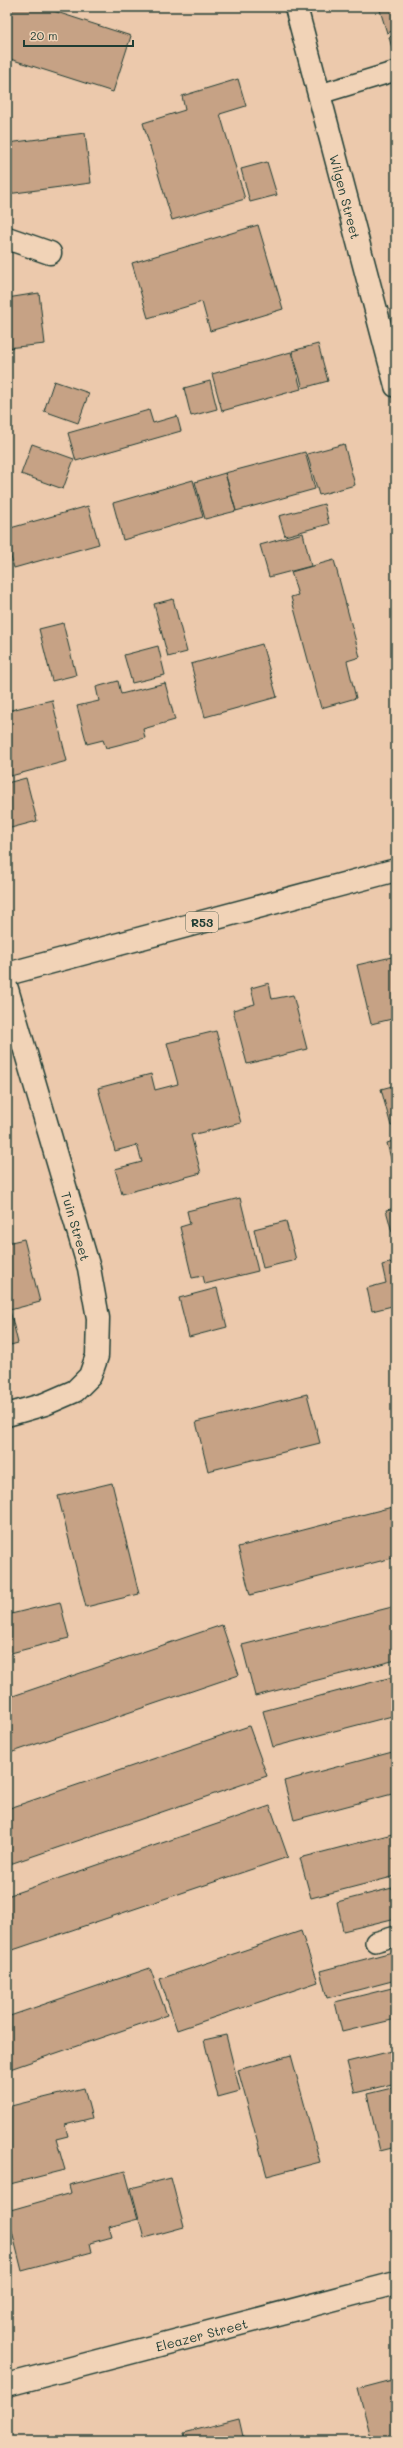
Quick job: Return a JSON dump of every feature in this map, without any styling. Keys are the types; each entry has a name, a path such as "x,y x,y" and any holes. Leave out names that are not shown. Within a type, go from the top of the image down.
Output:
{"street":[{"name":"Wilgen Street","path":"296,7 396,386"},
{"path":"7,238 50,253"},
{"name":"R53","path":"7,974 396,870"},
{"name":"Tuin Street","path":"7,989 89,1268 98,1318 97,1356 90,1376 75,1391 45,1404 7,1415"},
{"name":"Eleazer Street","path":"7,2385 396,2283"}],"lane":[{"path":"320,94 396,71"},
{"path":"375,1942 396,1936"}],"building":[{"path":"7,7 41,7 131,36 113,92 7,58"},
{"path":"379,7 396,7 396,30 387,33"},
{"path":"396,35 396,51 393,52 389,37"},
{"path":"238,79 246,106 220,114 245,199 172,220 143,123 185,110 182,96"},
{"path":"85,133 91,183 7,194 7,162 11,162 8,143"},
{"path":"7,136 10,161 7,162"},
{"path":"267,162 277,195 250,202 241,169"},
{"path":"258,225 283,309 210,331 202,302 148,318 132,263"},
{"path":"39,293 45,344 7,348 7,298"},
{"path":"318,344 328,381 303,388 292,351"},
{"path":"291,352 301,389 222,411 212,374"},
{"path":"54,381 89,393 78,423 44,411"},
{"path":"210,381 217,409 191,416 184,388"},
{"path":"149,410 153,423 177,416 181,431 76,461 68,433"},
{"path":"32,444 74,459 63,489 21,474"},
{"path":"344,444 355,485 319,495 307,454"},
{"path":"305,452 315,489 236,511 225,473"},
{"path":"225,473 236,511 205,519 195,482"},
{"path":"193,480 203,517 123,540 113,503"},
{"path":"324,504 329,524 285,536 279,516"},
{"path":"88,506 99,544 14,568 7,542 7,529"},
{"path":"303,533 311,566 269,577 260,545"},
{"path":"334,560 360,657 347,661 356,698 321,708 291,597 298,595 291,572"},
{"path":"173,599 187,652 168,657 154,604"},
{"path":"63,623 76,675 52,681 39,629"},
{"path":"262,644 277,697 205,717 191,664"},
{"path":"158,646 165,675 132,683 124,655"},
{"path":"118,681 121,694 165,683 175,720 143,729 145,738 106,748 103,740 87,744 77,706 99,701 96,687"},
{"path":"52,700 67,761 7,777 7,711"},
{"path":"26,778 37,821 7,829 7,783"},
{"path":"396,956 396,1018 371,1024 357,965"},
{"path":"269,983 272,999 293,995 307,1049 247,1064 233,1010 255,1004 251,988"},
{"path":"216,1031 241,1123 191,1135 201,1173 122,1194 115,1169 142,1162 137,1145 115,1151 98,1088 151,1074 155,1090 178,1084 167,1043"},
{"path":"396,1085 396,1125 391,1126 381,1089"},
{"path":"396,1140 396,1174 395,1174 387,1143"},
{"path":"240,1198 258,1271 205,1284 203,1276 192,1278 180,1227 190,1224 187,1211"},
{"path":"396,1208 396,1231 392,1232 386,1210"},
{"path":"286,1221 296,1260 263,1268 254,1229"},
{"path":"24,1239 40,1302 10,1310 18,1343 7,1346 7,1243"},
{"path":"396,1261 395,1319 392,1306 372,1311 367,1288 386,1283 382,1265"},
{"path":"217,1288 227,1327 189,1337 179,1298"},
{"path":"307,1394 320,1443 208,1471 196,1422"},
{"path":"112,1483 139,1594 86,1607 58,1496"},
{"path":"396,1506 396,1557 250,1595 238,1547"},
{"path":"60,1602 69,1638 7,1654 7,1615"},
{"path":"396,1606 396,1660 255,1696 242,1645"},
{"path":"222,1625 239,1675 7,1754 7,1698"},
{"path":"396,1676 396,1715 273,1747 263,1711"},
{"path":"249,1726 267,1776 7,1865 7,1809"},
{"path":"396,1751 396,1793 294,1820 284,1781"},
{"path":"270,1806 288,1857 7,1952 7,1896"},
{"path":"396,1833 396,1876 311,1898 300,1858"},
{"path":"396,1887 396,1918 343,1931 337,1902"},
{"path":"301,1931 318,1982 177,2030 160,1979"},
{"path":"396,1951 396,1980 327,1998 320,1971"},
{"path":"150,1968 167,2015 7,2070 7,2017"},
{"path":"396,1987 396,2019 342,2032 335,2002"},
{"path":"226,2035 240,2091 218,2097 204,2040"},
{"path":"396,2050 396,2083 355,2093 347,2062"},
{"path":"291,2055 320,2162 267,2176 238,2070"},
{"path":"396,2087 396,2147 380,2151 367,2094"},
{"path":"84,2088 92,2118 65,2125 68,2136 56,2139 65,2170 10,2184 7,2172 7,2107"},
{"path":"125,2171 138,2219 109,2227 112,2237 90,2243 92,2252 22,2271 7,2211 71,2193 69,2185"},
{"path":"171,2178 184,2227 144,2238 131,2188"},
{"path":"396,2379 396,2441 372,2441 358,2389"},
{"path":"239,2419 244,2441 186,2441 184,2433"}]}
